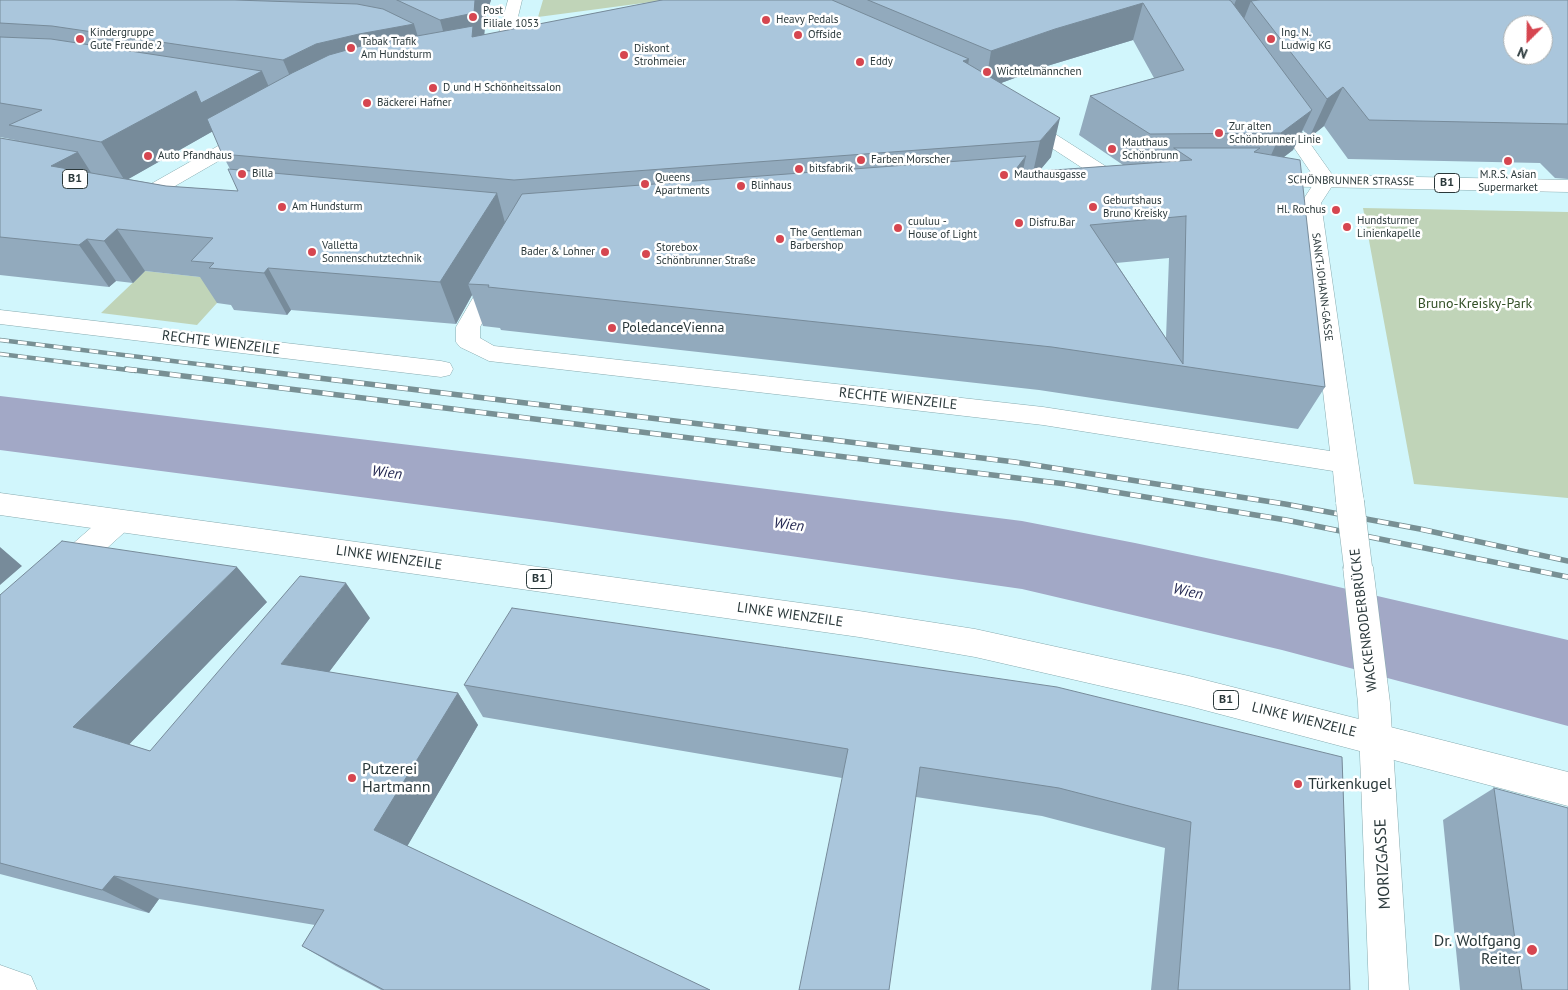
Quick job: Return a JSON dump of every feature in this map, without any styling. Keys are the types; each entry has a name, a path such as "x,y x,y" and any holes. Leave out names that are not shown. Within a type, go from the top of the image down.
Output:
{"street":[{"path":"501,54 515,0"},
{"path":"483,57 518,50"},
{"path":"1268,97 1326,180"},
{"path":"1009,113 1127,182 1088,185"},
{"path":"149,193 267,125"},
{"name":"SCHÖNBRUNNER STRASSE","path":"1251,180 1568,186"},
{"name":"SANKT-JOHANN-GASSE","path":"1326,180 1311,204 1350,502"},
{"path":"130,190 178,196"},
{"name":"RECHTE WIENZEILE","path":"505,261 468,327 468,342 489,353 1043,416 1344,463"},
{"name":"RECHTE WIENZEILE","path":"0,317 441,369"},
{"name":"WACKENRODERBRÜCKE","path":"1350,502 1375,720"},
{"name":"LINKE WIENZEILE","path":"0,504 859,624 975,643 1189,691 1375,720 1568,789"},
{"path":"44,586 118,521"},
{"name":"MORIZGASSE","path":"1375,720 1389,990"},
{"path":"0,985 17,990"}],"green space":[{"path":"543,0 666,0 538,17"},
{"name":"Bruno-Kreisky-Park","path":"1363,208 1568,212 1568,498 1414,484"},
{"path":"145,271 237,281 197,325 101,313"}],"building":[{"path":"0,0 235,0 357,4 383,9 414,24 316,44 283,60 52,26 0,23"},
{"path":"397,0 475,0 474,13 440,20"},
{"path":"662,0 832,0 969,59 963,61 1060,118 1040,141 514,180 222,154 207,119 329,55 361,46 473,26 472,37"},
{"path":"868,0 1229,0 1312,110 1281,133 1150,134 1090,96 1184,70 1143,3 1055,29 991,51"},
{"path":"1568,0 1568,124 1369,120 1343,87 1327,99 1251,1"},
{"path":"0,37 51,39 262,71 201,103 196,91 101,142 9,125 42,110 0,103"},
{"path":"0,138 78,152 51,166 166,186 238,191 228,169 497,193 440,282 268,268 264,273 209,268 214,263 191,261 213,238 117,229 104,241 87,239 79,245 0,237"},
{"path":"1174,148 1260,148 1254,152 1300,160 1325,387 1052,347 468,284 522,194 1026,156 1013,173 1192,160","holes":["1186,216 1183,364 1090,225"]},
{"path":"62,541 237,567 73,727 150,751 300,576 346,583 281,664 458,693 374,830 710,990 384,990 302,946 324,910 114,876 102,890 0,863 0,595"},
{"path":"512,608 1057,687 1342,757 1350,990 1178,990 1191,822 1059,788 920,767 889,990 799,990 848,749 464,685"},
{"path":"1494,788 1568,808 1568,990 1522,990"}],"waterway":[{"name":"Wien","path":"0,423 552,492 1022,555 1282,612 1568,683"}],"railway":[{"path":"0,340 255,371"},
{"path":"0,354 136,371"},
{"path":"126,369 1066,484 1286,520 1568,577"},
{"path":"244,369 1015,462 1285,504 1420,529 1568,561"}],"place":[{"name":"Post Filiale 1053","path":"473,17"},
{"name":"Heavy Pedals","path":"766,20"},
{"name":"Offside","path":"798,35"},
{"name":"Kindergruppe Gute Freunde 2","path":"80,39"},
{"name":"Ing. N. Ludwig KG","path":"1271,39"},
{"name":"Tabak Trafik Am Hundsturm","path":"351,48"},
{"name":"Diskont Strohmeier","path":"624,55"},
{"name":"Eddy","path":"860,62"},
{"name":"Wichtelmännchen","path":"987,72"},
{"name":"D und H Schönheitssalon","path":"433,88"},
{"name":"Bäckerei Hafner","path":"367,103"},
{"name":"Zur alten Schönbrunner Linie","path":"1219,133"},
{"name":"Mauthaus Schönbrunn","path":"1112,149"},
{"name":"Auto Pfandhaus","path":"148,156"},
{"name":"Farben Morscher","path":"861,160"},
{"name":"M.R.S. Asian Supermarket","path":"1508,161"},
{"name":"bitsfabrik","path":"799,169"},
{"name":"Billa","path":"242,174"},
{"name":"Mauthausgasse","path":"1004,175"},
{"name":"Queens Apartments","path":"645,184"},
{"name":"Blinhaus","path":"741,186"},
{"name":"Am Hundsturm","path":"282,207"},
{"name":"Geburtshaus Bruno Kreisky","path":"1093,207"},
{"name":"Hl. Rochus","path":"1336,210"},
{"name":"Disfru.Bar","path":"1019,223"},
{"name":"Hundsturmer Linienkapelle","path":"1347,227"},
{"name":"cuuluu - House of Light","path":"898,228"},
{"name":"The Gentleman Barbershop","path":"780,239"},
{"name":"Valletta Sonnenschutztechnik","path":"312,252"},
{"name":"Bader & Lohner","path":"605,252"},
{"name":"Storebox Schönbrunner Straße","path":"646,254"},
{"name":"PoledanceVienna","path":"612,328"},
{"name":"Putzerei Hartmann","path":"352,778"},
{"name":"Türkenkugel","path":"1298,784"},
{"name":"Dr. Wolfgang Reiter","path":"1532,950"}]}
